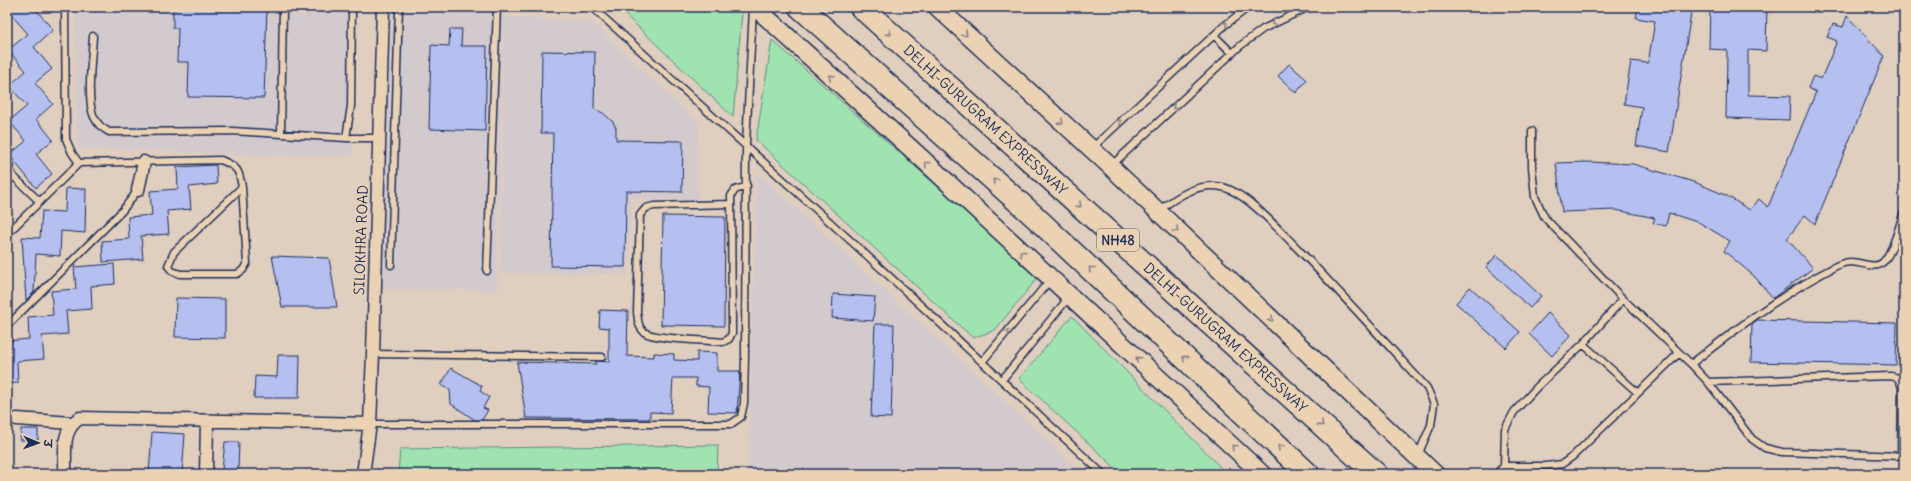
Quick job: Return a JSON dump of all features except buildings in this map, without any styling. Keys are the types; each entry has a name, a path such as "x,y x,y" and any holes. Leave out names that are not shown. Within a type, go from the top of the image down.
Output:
{"highway":[{"name":"NH48","path":"800,7 1034,215 1308,474"},
{"name":"DELHI-GURUGRAM EXPRESSWAY","path":"861,7 1376,474"}],"main road":[{"path":"754,7 918,155 1050,280 1227,440 1262,474"},
{"path":"937,7 1110,166 1435,474"}],"street":[{"name":"SILOKHRA ROAD","path":"363,474 370,424 383,7"},
{"path":"138,190 144,162"},
{"path":"18,418 72,423"},
{"path":"65,474 66,434 72,423 80,418 207,422 370,424"},
{"path":"206,474 207,422"}],"lane":[{"path":"66,7 66,139 72,153 80,163"},
{"path":"281,134 283,7"},
{"path":"346,138 351,106 352,7"},
{"path":"391,265 399,7"},
{"path":"487,271 497,7"},
{"path":"592,7 746,144 1103,474"},
{"path":"370,424 731,424 741,417 744,403 747,186 746,144 754,7"},
{"path":"1091,149 1214,35 1249,7"},
{"path":"1110,166 1232,53 1263,29 1309,7"},
{"path":"1214,35 1232,53"},
{"path":"93,36 90,105 94,117 100,127 109,132 232,131 346,138 379,138"},
{"path":"1532,131 1532,168 1535,197 1545,218 1623,299 1708,382 1752,439 1765,448 1782,452 1903,456 1902,386 1898,378 1891,376 1708,382"},
{"path":"7,234 80,163 222,160 235,166 240,174 242,187 247,263 244,270 238,274 180,274 172,271 168,266 174,252 242,187"},
{"path":"7,161 13,176 40,202"},
{"path":"1157,212 1176,197 1207,185 1223,187 1239,195 1265,215 1333,285 1427,388 1434,404 1431,425 1417,457"},
{"path":"731,204 654,206 646,208 640,215 637,312 638,324 644,332 656,336 723,342 728,339 732,333 731,196 735,190 747,186"},
{"path":"7,326 122,211 138,190"},
{"path":"1691,364 1765,308 1829,270 1846,262 1876,266 1883,264 1888,256 1904,212"},
{"path":"982,362 1050,280"},
{"path":"1002,380 1069,297"},
{"path":"1496,474 1504,466 1505,429 1514,412 1537,387 1584,344 1623,299"},
{"path":"1584,344 1638,393"},
{"path":"1504,466 1546,466 1562,464 1572,457 1679,353"},
{"path":"372,354 602,357"}],"shaded area":[{"path":"145,7 355,7 352,156 267,155 77,148 75,10 144,10"},
{"path":"391,7 503,7 497,290 382,289"},
{"path":"504,17 591,21 698,122 698,200 631,199 628,274 500,273"},
{"path":"757,172 1083,474 748,474"},
{"path":"1904,191 1904,213 1897,194"}],"green space":[{"path":"617,7 736,7 742,12 733,117"},
{"path":"772,40 1039,276 995,330 973,338 756,140"},
{"path":"1072,316 1227,474 1122,474 1019,379"},
{"path":"718,445 717,474 398,474 400,449"}]}
